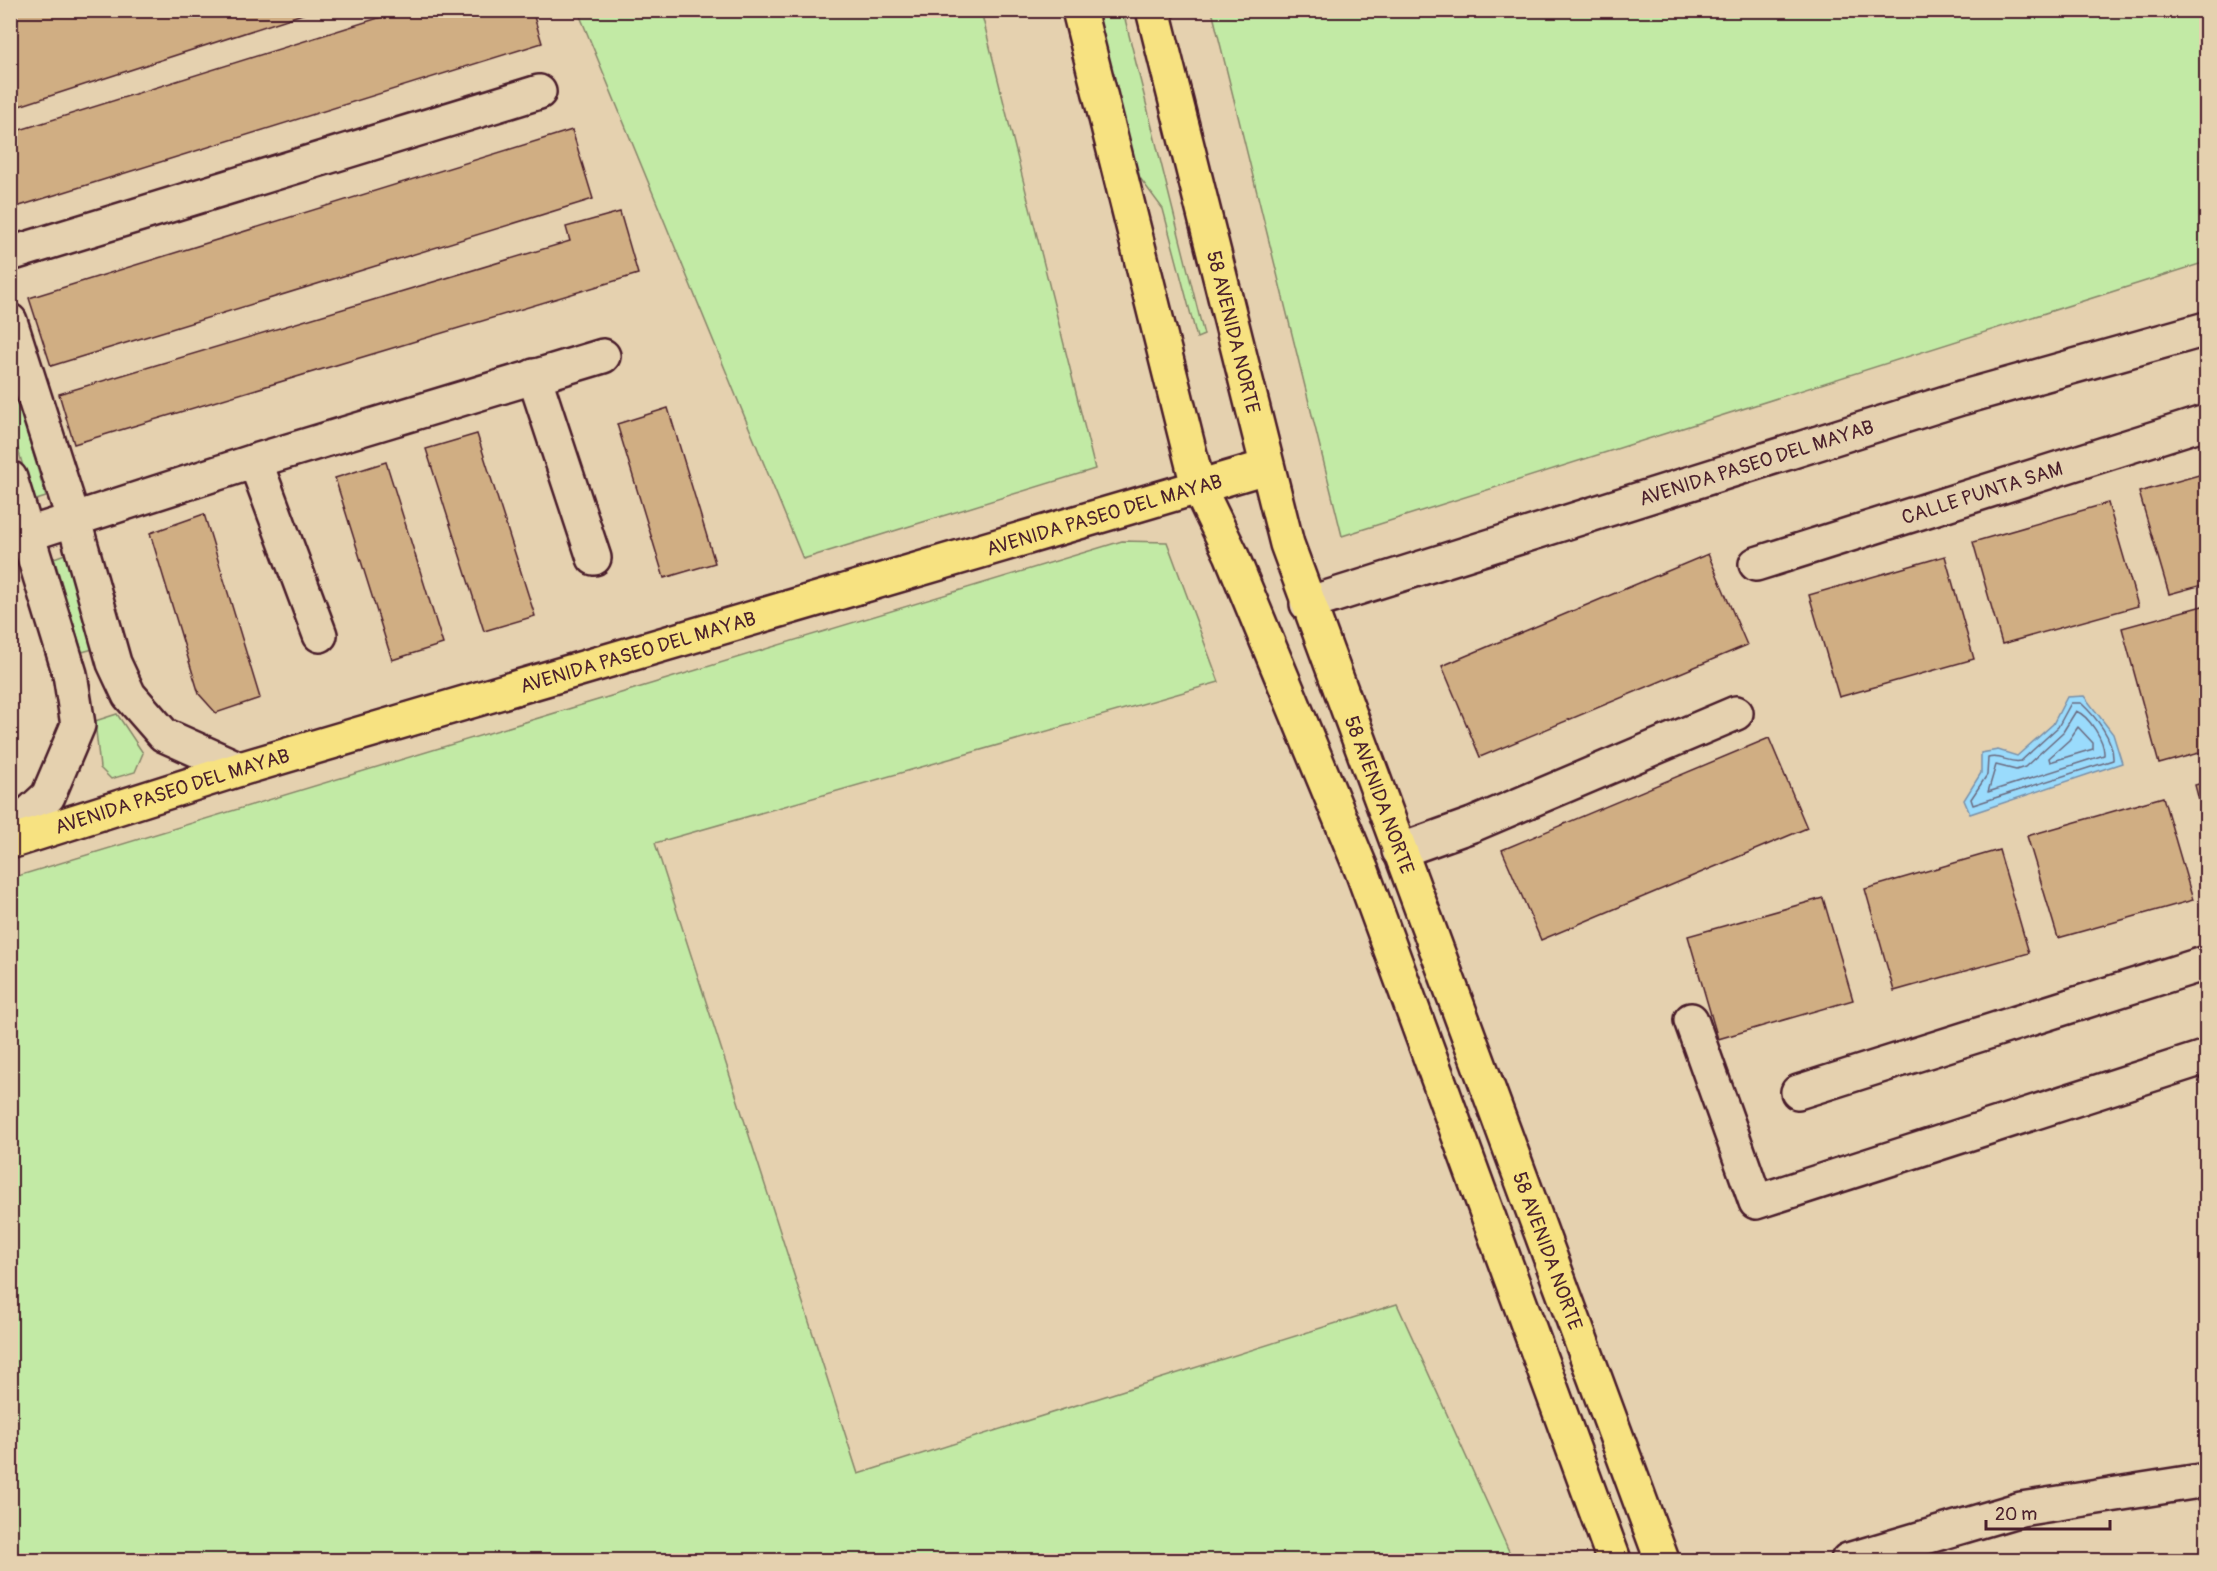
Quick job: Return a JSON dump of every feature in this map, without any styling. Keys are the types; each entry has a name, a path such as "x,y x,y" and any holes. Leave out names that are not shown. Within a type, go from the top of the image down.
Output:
{"main road":[{"path":"1078,10 1198,486 1231,554 1362,871 1614,1560"},
{"name":"58 AVENIDA NORTE","path":"1153,10 1266,467 1307,604 1662,1560"},
{"name":"AVENIDA PASEO DEL MAYAB","path":"10,842 240,769 1266,467"}],"street":[{"path":"10,254 538,92"},
{"path":"10,321 74,521 114,663 129,695 164,735 240,769"},
{"name":"AVENIDA PASEO DEL MAYAB","path":"1307,604 1961,398 2206,329"},
{"path":"20,538 255,461 603,356"},
{"path":"534,376 594,558"},
{"name":"CALLE PUNTA SAM","path":"1756,564 2206,422"},
{"path":"255,461 320,635"},
{"path":"10,478 20,538 70,674 78,725 48,796 10,831"},
{"path":"70,674 114,663"},
{"path":"1399,851 1472,825 1736,713"},
{"path":"1798,1092 2206,963"},
{"path":"1692,1020 1756,1202 2206,1057"},
{"path":"1848,1560 2020,1509 2206,1480"}],"green space":[{"path":"578,11 981,11 1095,469 803,559"},
{"path":"1096,11 1123,11 1204,335 1197,338 1163,209 1137,174"},
{"path":"1212,11 2206,11 2206,262 1342,536"},
{"path":"10,376 46,497 33,501 11,425"},
{"path":"1122,541 1167,542 1219,682 655,843 858,1474 1397,1304 1513,1560 11,1560 11,878"},
{"path":"65,554 93,649 82,652 54,558"},
{"path":"117,714 143,753 135,772 111,779 100,768 95,721"}],"water":[{"path":"2084,696 2113,734 2122,763 1970,814 1964,800 1981,773 1981,753 1998,750 2017,756 2053,724 2067,697"}],"building":[{"path":"24,10 315,10 10,109 10,15"},
{"path":"404,10 532,10 542,43 13,208 10,199 10,133"},
{"path":"572,130 593,199 51,366 29,298"},
{"path":"620,212 638,274 74,444 59,394 570,241 566,227"},
{"path":"668,408 715,563 664,578 617,424"},
{"path":"477,434 535,616 484,631 426,449"},
{"path":"386,462 443,644 392,660 335,478"},
{"path":"2206,473 2206,584 2169,594 2139,492"},
{"path":"2108,503 2138,606 2002,644 1973,542"},
{"path":"204,514 260,698 216,713 199,694 150,533"},
{"path":"1708,554 1747,645 1480,757 1442,666"},
{"path":"1945,556 1974,659 1839,697 1809,595"},
{"path":"2206,605 2206,751 2159,764 2122,628"},
{"path":"1769,738 1807,828 1541,940 1502,850"},
{"path":"2206,782 2206,827 2195,785"},
{"path":"2163,797 2193,900 2058,938 2027,836"},
{"path":"1999,850 2029,953 1894,991 1865,889"},
{"path":"1823,898 1853,1000 1718,1039 1688,936"}]}
